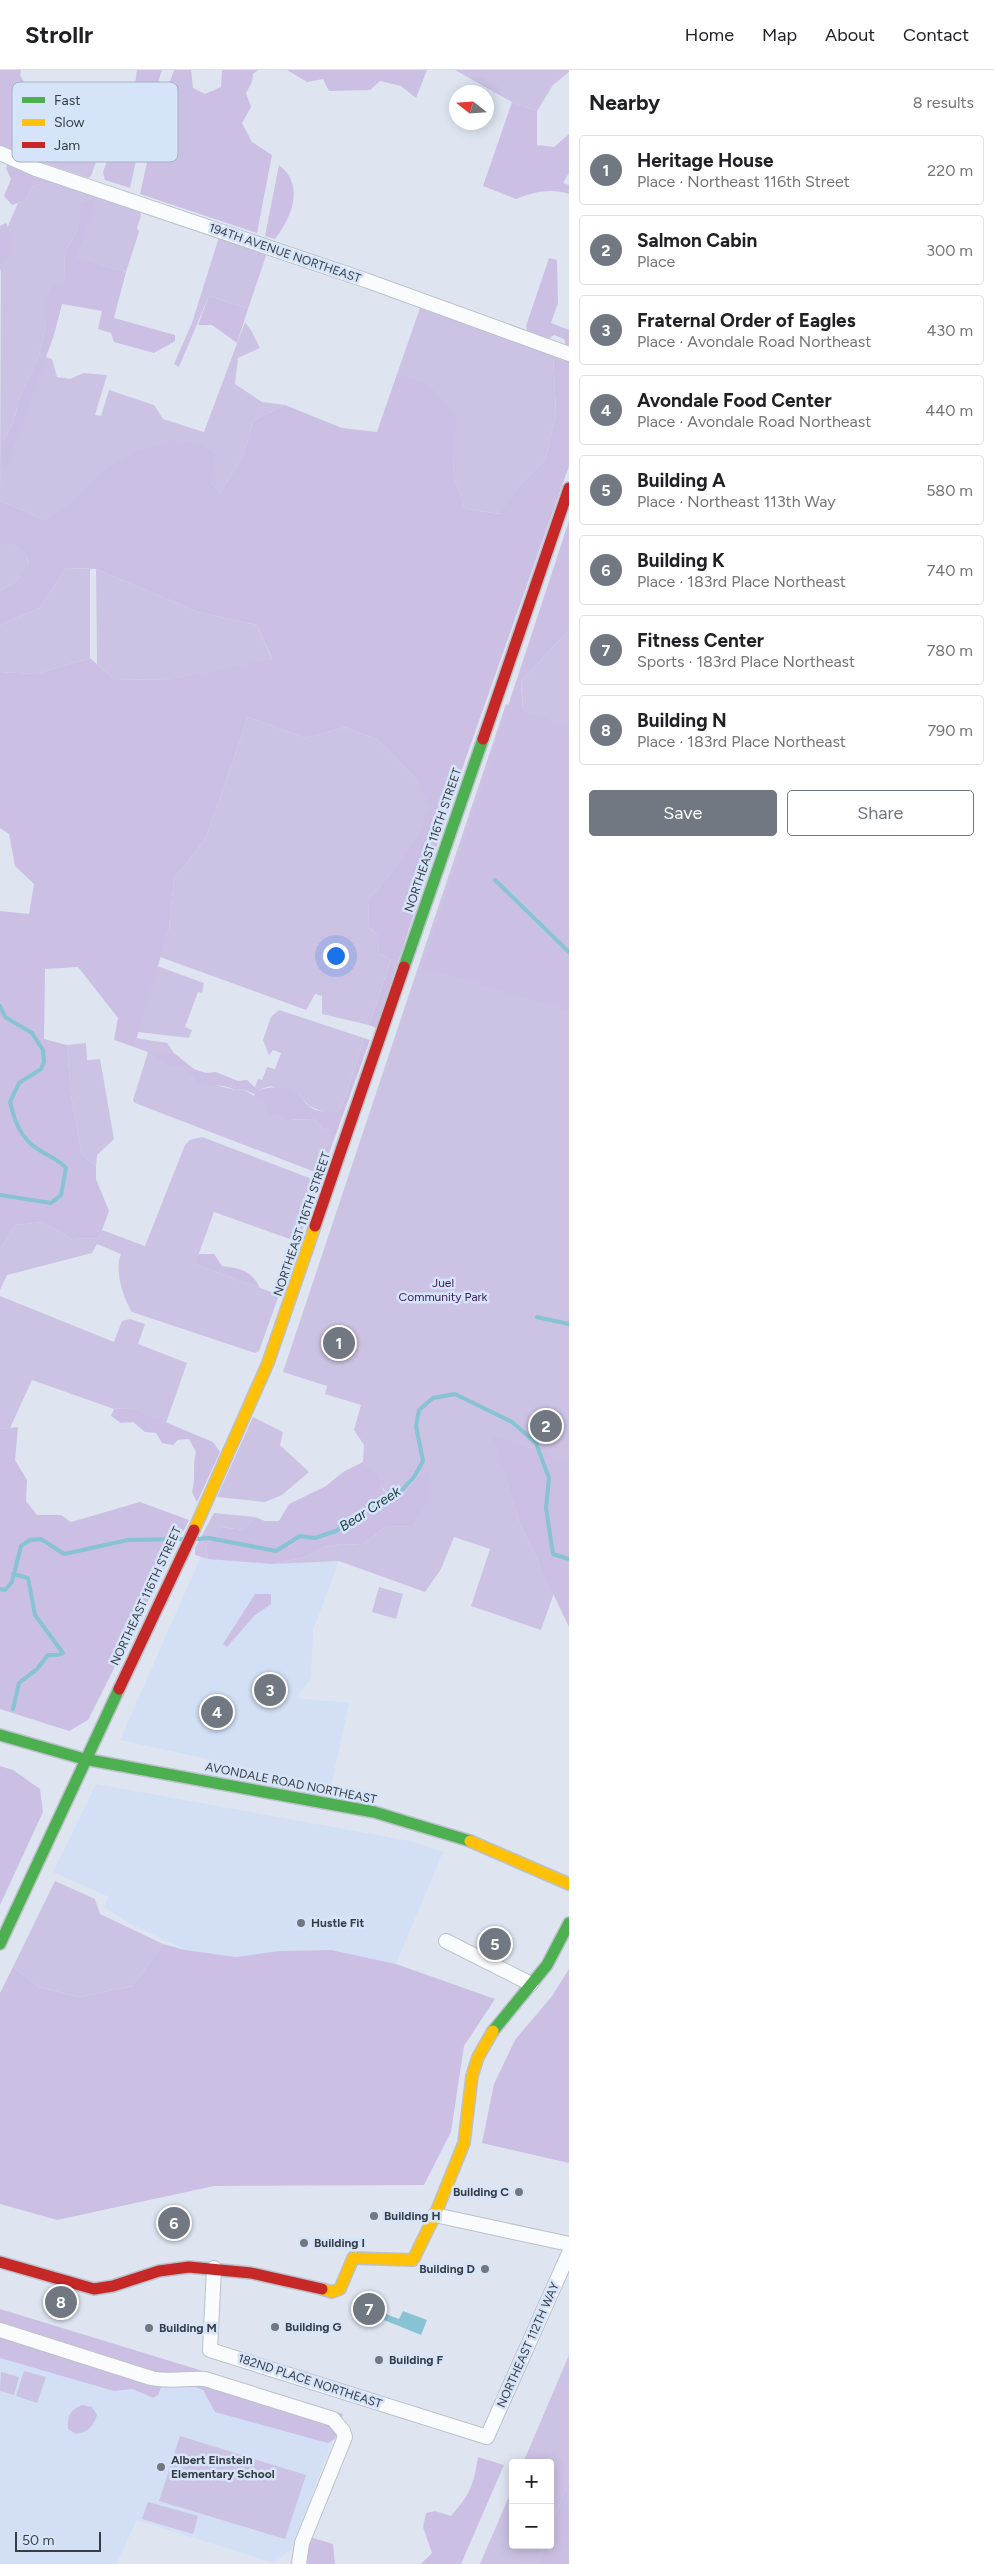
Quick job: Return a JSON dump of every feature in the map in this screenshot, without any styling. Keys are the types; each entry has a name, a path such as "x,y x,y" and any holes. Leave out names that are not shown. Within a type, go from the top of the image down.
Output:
{"street":[{"name":"194TH AVENUE NORTHEAST","path":"0,153 12,158"},
{"name":"194TH AVENUE NORTHEAST","path":"20,162 36,169 368,281 569,354"},
{"name":"NORTHEAST 116TH STREET","path":"0,1944 271,1354 569,488"},
{"name":"AVONDALE ROAD NORTHEAST","path":"0,1736 84,1759 374,1812 474,1842 569,1884"},
{"path":"0,2262 94,2289 109,2288 168,2269 214,2268 253,2272 332,2292 340,2289 353,2258 413,2260 435,2215 464,2143 472,2076 478,2057 497,2025 547,1965 569,1922"},
{"path":"446,1941 531,1984"},
{"path":"435,2215 569,2244"},
{"name":"NORTHEAST 112TH WAY","path":"487,2437 569,2253"},
{"name":"182ND PLACE NORTHEAST","path":"214,2268 210,2350 487,2437"},
{"path":"0,2330 166,2382 186,2378 205,2379 333,2420 343,2431 345,2437 302,2543 299,2564"}],"shaded area":[{"path":"0,70 21,70 20,75 24,82 12,82 12,140 8,151 0,147"},
{"path":"137,70 162,70 158,82 135,82"},
{"path":"174,70 191,70 193,88 205,94 221,87 222,70 258,70 253,74 252,82 246,93 251,107 242,123 252,142 272,155 257,233 140,194 147,162 178,162 178,82 170,82"},
{"path":"287,70 427,70 416,98 401,86 380,81 370,90 329,91 323,79 307,82"},
{"path":"512,102 537,111 537,145 554,147 569,134 569,173 563,183 569,185 569,194 555,191 542,192 516,199 483,186"},
{"path":"8,162 47,179 46,183 33,186 25,200 12,205 4,196 11,179 6,168"},
{"path":"107,162 136,162 130,188 105,180 103,172"},
{"path":"279,165 287,173 294,191 291,211 275,239 265,236"},
{"path":"97,195 77,257 126,272 114,318 175,335 175,341 154,353 114,342 111,333 98,329 102,311 62,304 54,335 5,471 2,457 4,440 14,421 19,398 38,358 46,326 46,298 52,286 64,282 65,250 78,228 81,203"},
{"path":"6,223 10,248 0,274 0,226"},
{"path":"549,258 557,260 558,303 551,323 569,330 569,346 566,345 564,339 554,335 548,339 528,333 526,326"},
{"path":"209,296 248,309 237,343 212,325 198,325"},
{"path":"553,355 569,361 569,466 468,752 376,1028 369,1025 391,960 379,953 377,935 369,927 368,900 411,845 431,808 415,778 378,740 345,727 306,738 248,717 206,838 174,879 169,928 134,1047 114,1040 118,1018 78,967 45,969 44,1039 67,1045 71,1096 82,1155 96,1166 96,1179 109,1211 99,1238 72,1239 42,1222 16,1225 0,1250 0,911 29,914 34,884 15,866 9,834 0,828 0,672 36,674 90,658 114,679 165,680 272,659 257,625 198,612 96,569 66,568 40,608 0,625 0,591 16,581 29,564 25,552 11,544 0,544 0,501 46,520 73,501 100,473 137,451 174,440 199,444 216,455 211,482 220,493 242,458 254,420 285,405 342,428 377,432 397,374 428,384 456,416 453,473 465,509 500,514 518,486 545,460 556,413"},
{"path":"569,521 569,630 521,681 523,712 569,725 569,1011 422,967"},
{"path":"364,1038 370,1040 323,1170 319,1155 330,1142 330,1130 322,1128 314,1119 286,1120 279,1113 269,1115 264,1103 258,1102 254,1094 243,1089 236,1090 224,1086 200,1084 194,1080 182,1065 172,1067 148,1052 174,1053 194,1069 206,1073 216,1072 238,1081 247,1080 258,1090 274,1087 290,1089 313,1109 337,1112 343,1104"},
{"path":"198,1254 214,1254 222,1266 245,1271 253,1277 260,1288 195,1264"},
{"path":"132,1408 213,1442 220,1452 197,1502 192,1492 196,1452 189,1439 178,1440 173,1445 162,1443 156,1433 145,1432 133,1422 121,1423 111,1416 114,1409"},
{"path":"18,1427 15,1460 27,1480 26,1501 37,1515 61,1515 71,1522 140,1502 189,1520 88,1720 69,1731 0,1709 0,1429"},
{"path":"492,1435 569,1461 569,1627 521,1526"},
{"path":"363,1462 376,1474 383,1490 393,1499 407,1490 421,1471 429,1473 428,1501 412,1526 385,1527 362,1545 340,1544 324,1547 306,1557 272,1564 208,1559 206,1545 217,1536 221,1527 243,1530 255,1517 265,1521 279,1521 289,1504 326,1486 343,1472"},
{"path":"202,1554 339,1561 313,1630 311,1678 296,1698 349,1703 331,1786 120,1740"},
{"path":"255,1594 271,1594 271,1604 254,1616 227,1647 223,1644"},
{"path":"0,1766 13,1770 40,1789 43,1812 0,1905"},
{"path":"96,1784 410,1841 443,1852 396,1964 331,1950 279,1951 236,1957 185,1950 129,1923 104,1907 109,1897 53,1872"},
{"path":"163,1944 185,1950 236,1957 279,1951 331,1950 396,1964 495,1999 464,2046 451,2132 424,2185 214,2186 57,2220 0,2204 0,1993 13,1967 39,1987 79,1997 133,1986"},
{"path":"569,1969 569,2163 482,2143 494,2084 515,2040 552,1996"},
{"name":"Albert Einstein Elementary School","path":"0,2309 343,2414 291,2549 274,2563 137,2520 116,2564 0,2564"},
{"path":"0,2309 343,2414 335,2439 328,2443 215,2412 203,2390 166,2376 158,2395 153,2398 133,2389 114,2391 0,2358"},
{"path":"82,2405 92,2407 97,2415 90,2428 76,2434 68,2429 68,2420 72,2411"},
{"path":"478,2457 504,2465 461,2564 421,2564 432,2553 423,2527 426,2513 435,2511 451,2516 470,2489"},
{"path":"569,2480 569,2564 538,2564 544,2549 554,2549 554,2519"},
{"path":"310,2537 333,2544 335,2564 307,2564"}],"green space":[{"path":"455,70 569,70 553,85 537,111 512,102 494,92 494,85 482,85"},
{"path":"12,140 12,152 8,151"},
{"path":"41,162 96,162 91,176 88,178"},
{"path":"47,179 97,195 140,212 141,216 137,228 139,232 126,272 76,257 96,195 82,203 78,228 65,250 64,283 46,298 46,326 38,358 19,398 14,421 4,440 5,470 45,357 52,359 57,377 70,379 83,373 107,375 95,415 101,416 109,390 154,405 163,419 204,432 245,322 260,348 238,358 235,384 262,402 285,405 254,420 242,458 220,493 211,482 46,520 0,501 1,263 8,255 8,226 18,203 25,200 33,186 45,183"},
{"path":"219,237 267,253 248,309 209,296 179,367 174,364 192,323"},
{"path":"420,308 553,355 556,413 545,460 518,486 501,514 465,509 453,473 455,416 397,374"},
{"path":"0,544 11,544 25,552 29,565 16,581 0,591"},
{"path":"66,568 90,569 90,658 36,674 0,672 0,625 40,608"},
{"path":"96,569 198,612 257,625 272,660 165,680 114,679 97,664"},
{"name":"Juel Community Park","path":"569,630 569,1468 495,1443 521,1526 540,1566 561,1573 541,1630 471,1606 490,1549 454,1537 441,1569 425,1592 339,1561 272,1564 306,1557 324,1547 340,1544 362,1545 385,1527 412,1526 421,1471 407,1490 393,1499 363,1462 364,1445 354,1430 361,1405 325,1394 327,1386 283,1372 506,704 523,709 521,681"},
{"path":"248,717 306,738 345,727 378,740 415,778 432,808 411,845 368,900 369,927 377,935 379,953 391,960 369,1025 322,1014 322,996 315,994 306,1010 160,957 169,928 174,879 206,838"},
{"path":"157,966 204,983 202,993 198,992 185,1027 192,1030 189,1038 138,1032"},
{"path":"279,1010 364,1038 343,1104 337,1112 324,1112 309,1106 299,1095 271,1086 258,1090 255,1087 258,1079 262,1080 267,1067 275,1069 281,1053 273,1050 269,1055 263,1040 271,1017"},
{"path":"136,1038 167,1043 174,1053 149,1053 182,1064 194,1080 236,1090 243,1089 294,1120 314,1119 322,1128 330,1130 330,1142 319,1155 323,1170 315,1172 135,1103 133,1100 148,1052 134,1047"},
{"path":"86,1043 87,1060 100,1059 114,1139 97,1155 96,1166 82,1155 71,1096 67,1045"},
{"path":"202,1137 312,1179 318,1186 298,1242 214,1212 195,1264 279,1295 259,1351 255,1353 132,1312 120,1284 119,1261 121,1254 97,1244 92,1253 7,1275 0,1290 0,1250 16,1225 42,1222 72,1239 99,1238 102,1230 145,1246 185,1145 190,1140"},
{"path":"0,1296 114,1342 122,1321 130,1319 145,1324 138,1344 187,1363 166,1423 132,1408 114,1409 32,1380 10,1428 0,1429"},
{"path":"253,1417 283,1432 280,1445 309,1472 282,1495 265,1502 217,1497"},
{"path":"214,1513 255,1517 243,1530 221,1527 217,1536 206,1545 208,1559 195,1555 195,1548"},
{"path":"379,1587 403,1594 396,1619 372,1612"},
{"path":"55,1881 95,1899 100,1914 163,1944 133,1986 79,1997 39,1987 13,1967"},
{"path":"569,2355 569,2480 554,2519 554,2459 525,2459"},
{"path":"24,2371 46,2377 37,2403 16,2396"},
{"path":"1,2372 19,2377 14,2395 0,2391"},
{"path":"180,2436 306,2475 285,2539 159,2501"},
{"path":"509,2496 509,2549 544,2549 538,2564 480,2564"},
{"path":"148,2502 198,2516 193,2534 142,2519"}],"water":[{"path":"403,2311 427,2320 421,2335 384,2320 386,2314 399,2319"}],"waterway":[{"path":"495,880 569,952"},
{"name":"Bear Creek","path":"0,1006 5,1017 32,1033 43,1050 44,1062 41,1069 19,1083 10,1102 17,1124 31,1144 66,1168 61,1195 51,1203 0,1195"},
{"path":"537,1317 569,1324"},
{"name":"Bear Creek","path":"197,1539 209,1538 276,1551 300,1536 315,1538 336,1531 368,1507 398,1494 414,1477 423,1461 416,1426 419,1410 433,1398 455,1394 512,1422 536,1443 549,1478 546,1508 553,1554 569,1559"},
{"name":"Bear Creek","path":"0,1589 5,1590 12,1582 21,1546 30,1540 41,1539 64,1554 128,1540 182,1539"},
{"path":"13,1574 28,1578 35,1615 63,1653 48,1655 37,1669 19,1683 13,1709"}],"traffic: fast":[{"path":"404,967 483,739"},
{"path":"0,1944 119,1689"},
{"path":"0,1735 84,1759 374,1812 470,1841"},
{"path":"493,2031 547,1965 569,1923"}],"traffic: slow":[{"path":"194,1530 268,1363 315,1226"},
{"path":"470,1841 569,1884"},
{"path":"322,2289 332,2292 340,2289 353,2258 413,2260 435,2215 464,2143 472,2076 478,2057 493,2031"}],"traffic: jam":[{"path":"483,739 569,488"},
{"path":"315,1226 404,967"},
{"path":"119,1689 194,1530"},
{"path":"0,2262 94,2289 113,2286 159,2271 189,2267 251,2273 322,2289"}],"place":[{"name":"Heritage House","path":"339,1343"},
{"name":"Salmon Cabin","path":"546,1426"},
{"name":"Fraternal Order of Eagles","path":"270,1690"},
{"name":"Avondale Food Center","path":"217,1712"},
{"name":"Hustle Fit","path":"301,1923"},
{"name":"Building A","path":"495,1944"},
{"name":"Building C","path":"519,2192"},
{"name":"Building H","path":"374,2216"},
{"name":"Building K","path":"174,2223"},
{"name":"Building I","path":"304,2243"},
{"name":"Building D","path":"485,2269"},
{"name":"Building N","path":"61,2302"},
{"name":"Fitness Center","path":"369,2309"},
{"name":"Building G","path":"275,2327"},
{"name":"Building M","path":"149,2328"},
{"name":"Building F","path":"379,2360"},
{"name":"Albert Einstein Elementary School","path":"161,2467"}]}
